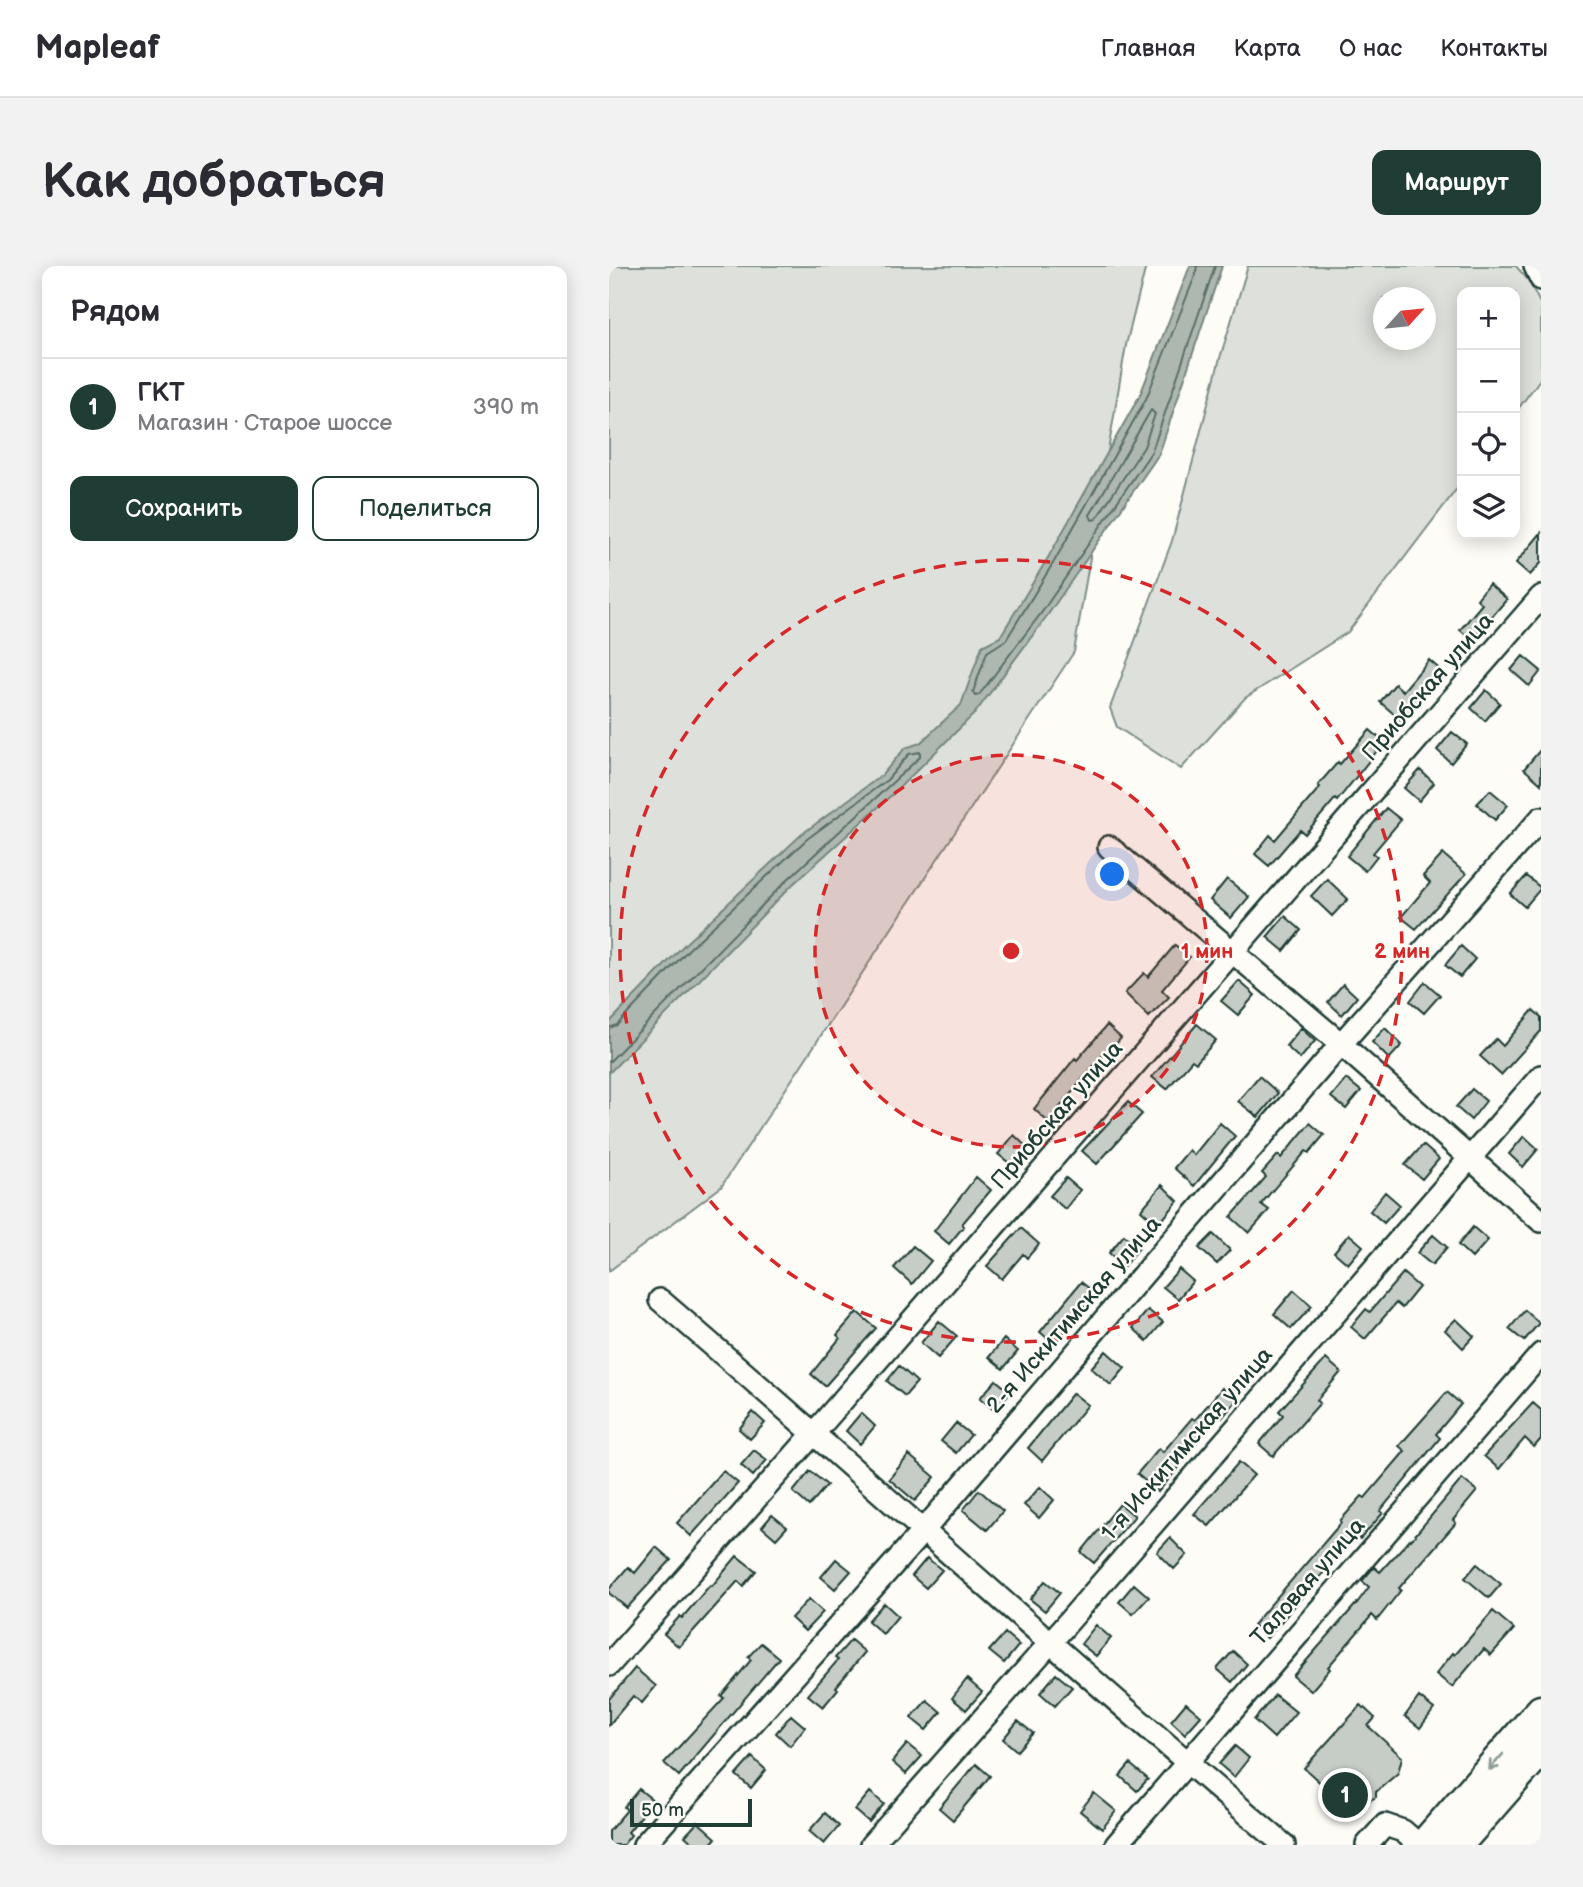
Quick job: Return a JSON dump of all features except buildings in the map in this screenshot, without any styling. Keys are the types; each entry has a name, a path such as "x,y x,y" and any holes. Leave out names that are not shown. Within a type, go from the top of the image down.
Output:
{"highway":[{"path":"1422,1845 1541,1711"},
{"path":"1457,1845 1541,1749"}],"street":[{"path":"1535,266 1541,279"},
{"name":"Приобская улица","path":"609,1664 815,1433 1541,597"},
{"name":"2-я Искитимская улица","path":"644,1845 923,1531 1341,1044 1541,818"},
{"path":"1109,847 1341,1044 1541,1221"},
{"name":"1-я Искитимская улица","path":"870,1845 1050,1643 1541,1076"},
{"path":"660,1300 815,1433 1186,1763 1284,1845"},
{"name":"Таловая улица","path":"1116,1845 1541,1354"},
{"path":"1367,1845 1385,1825 1403,1831 1422,1845"}],"shaded area":[{"path":"609,266 1146,266 1126,345 1074,652 721,1187 609,1271"},
{"path":"1248,266 1516,266 1529,281 1541,305 1541,378 1520,406 1520,287 1457,287 1457,489 1348,632 1245,698 1181,769 1117,727 1110,708 1172,541 1220,358"}],"water":[{"path":"1190,266 1222,266 1159,454 1047,616 975,713 897,790 792,885 609,1073 609,1023 684,945 802,834 882,775 905,748 920,743 961,705 982,646 1000,637 1140,395"}],"place":[{"name":"ГКТ","path":"1345,1795"}]}
